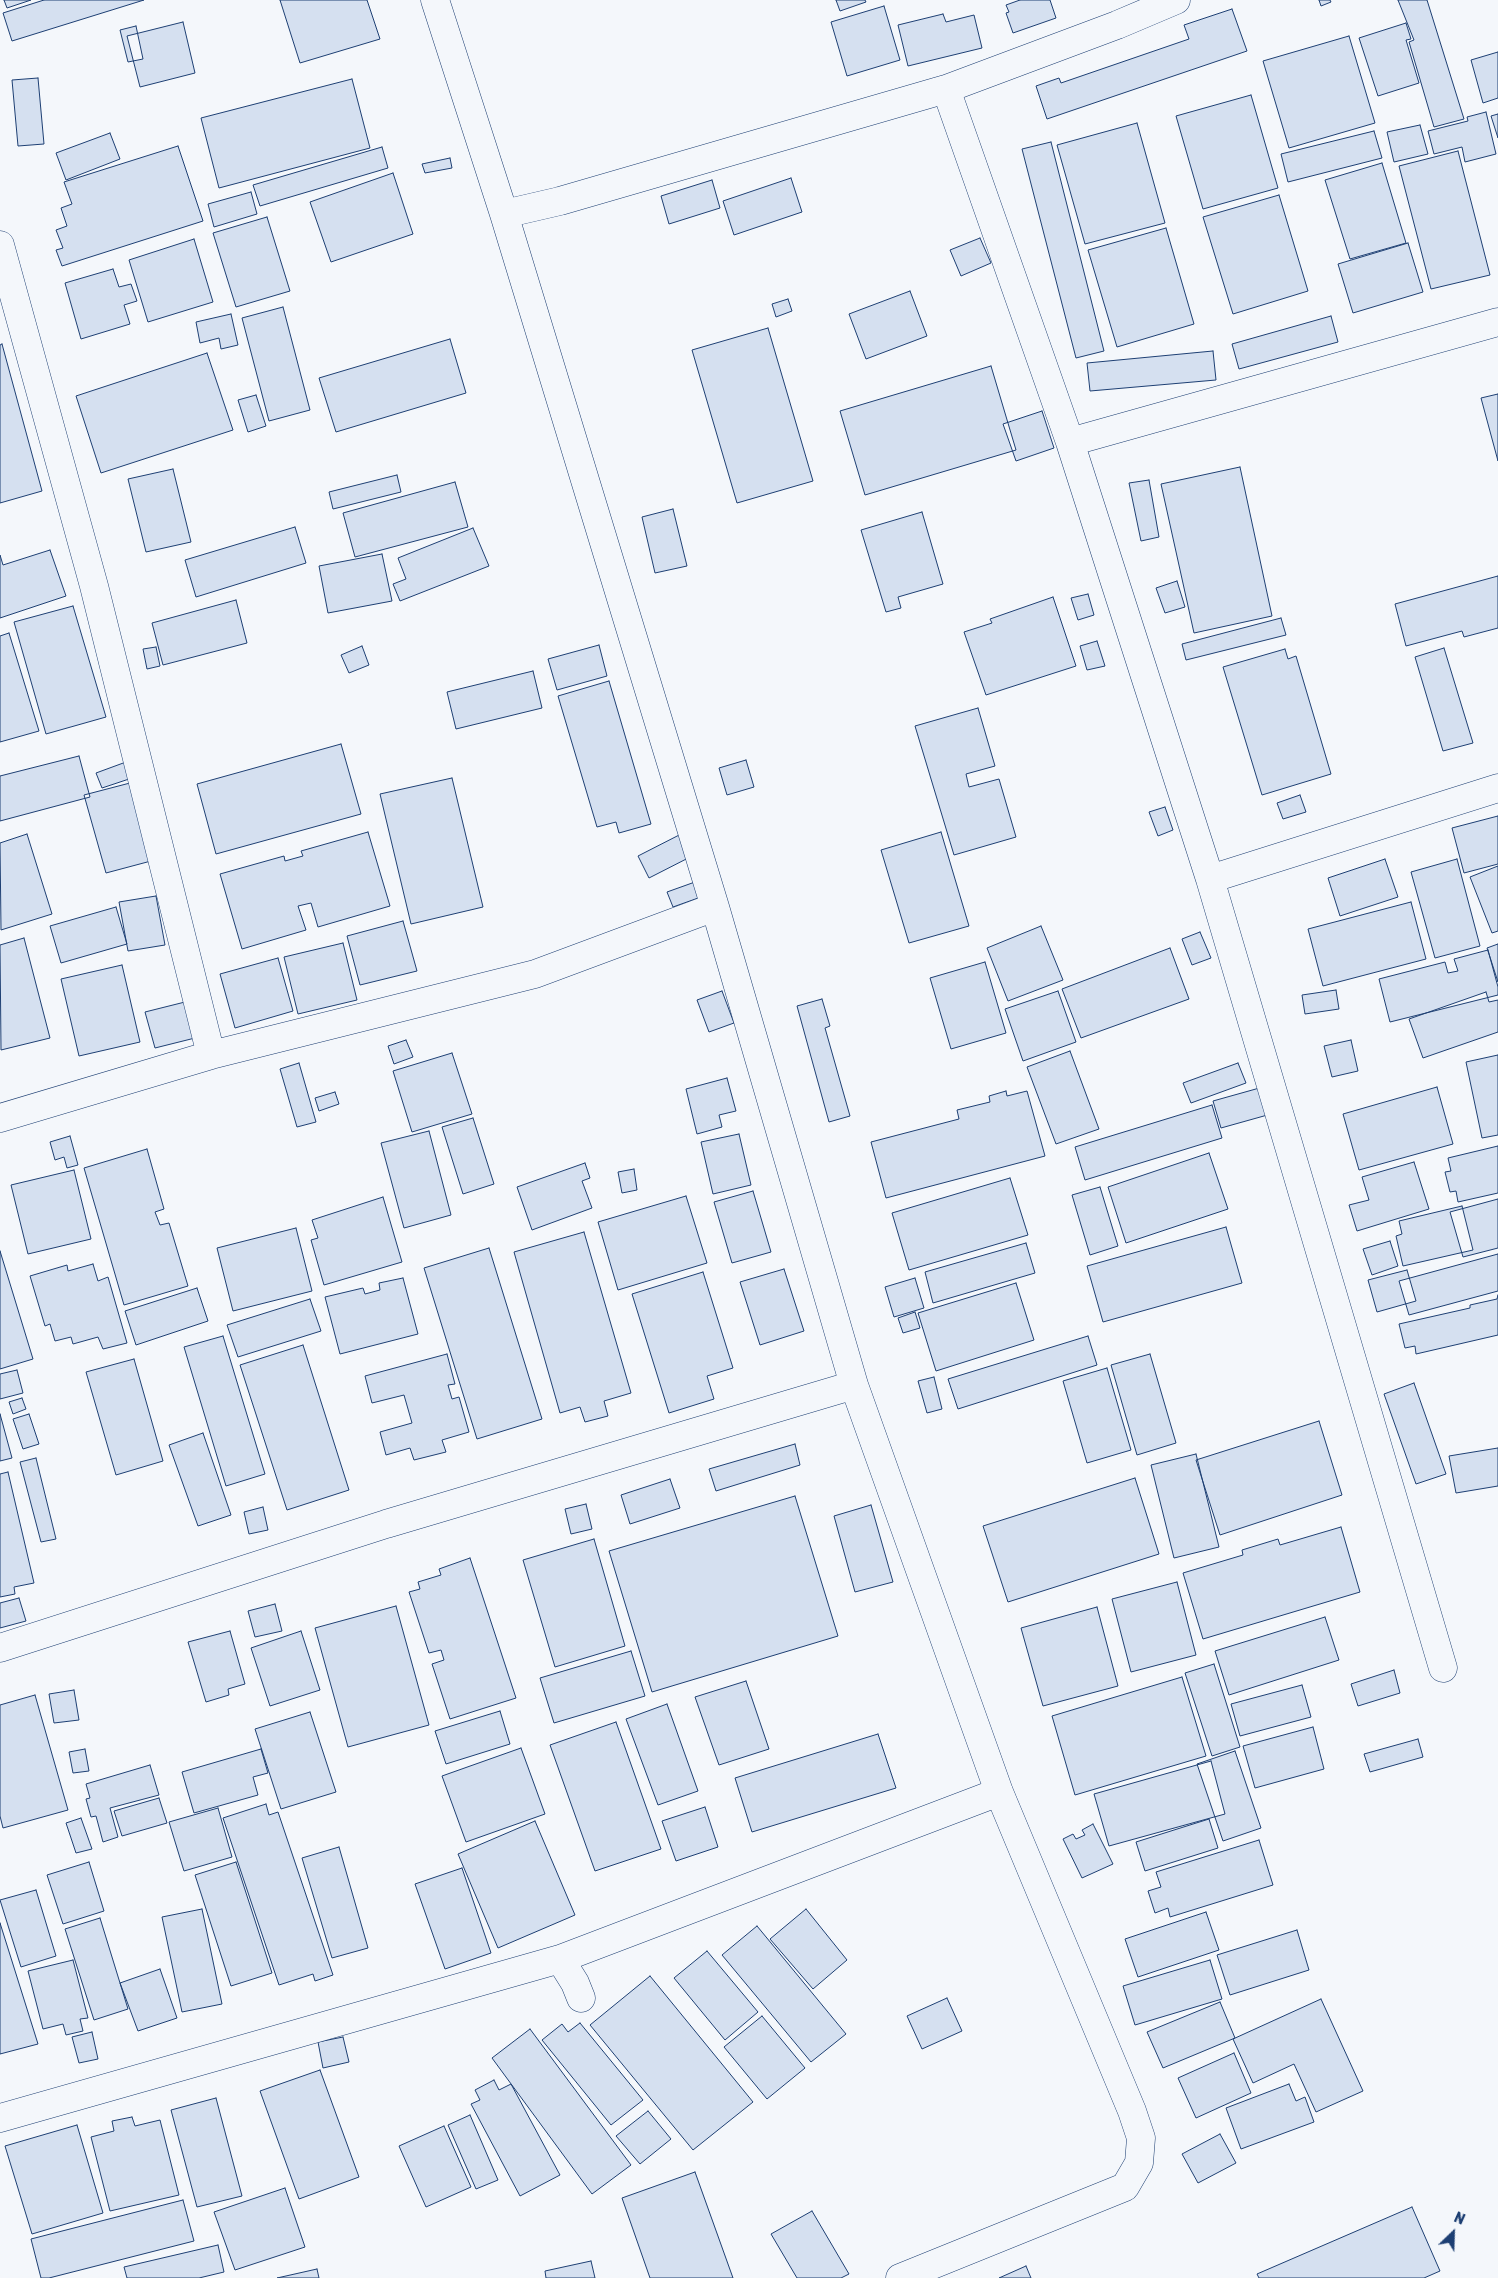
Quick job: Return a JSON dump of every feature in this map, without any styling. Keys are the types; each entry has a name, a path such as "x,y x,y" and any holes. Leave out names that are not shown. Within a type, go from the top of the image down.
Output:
{"street":[{"path":"435,0 504,214 715,908 854,1385 999,1792 1132,2111 1140,2138 1140,2163 1125,2187 900,2278"},
{"path":"504,214 560,201 946,89 1117,25 1176,0"},
{"path":"946,89 1070,442 1210,879 1443,1668"},
{"path":"0,245 8,312 94,586 211,1055"},
{"path":"1070,442 1498,322"},
{"path":"1210,879 1498,788"},
{"path":"0,1118 211,1055 535,974 715,908"},
{"path":"0,1648 386,1524 854,1385"},
{"path":"0,2118 560,1959 999,1792"},
{"path":"560,1959 575,1983 581,1998"}],"building":[{"path":"4,0 31,0 7,8"},
{"path":"44,0 144,0 12,41 3,13"},
{"path":"280,0 367,0 380,39 300,63"},
{"path":"836,0 865,0 866,2 840,11"},
{"path":"1020,0 1050,0 1056,18 1013,33 1006,13 1009,12 1006,5"},
{"path":"1319,0 1330,0 1331,2 1321,6"},
{"path":"1398,0 1427,0 1464,119 1434,127 1409,42 1414,40"},
{"path":"884,6 900,60 847,76 831,22"},
{"path":"1232,9 1247,51 1047,119 1036,86 1059,78 1061,83 1189,39 1184,25"},
{"path":"943,14 946,22 974,15 982,48 908,66 898,25"},
{"path":"183,22 195,73 140,87 127,36"},
{"path":"1406,23 1411,39 1406,40 1419,83 1378,96 1359,38"},
{"path":"136,26 143,59 128,62 120,30"},
{"path":"1349,36 1375,123 1289,148 1263,61"},
{"path":"1498,52 1498,98 1483,103 1471,60"},
{"path":"38,78 44,144 18,146 12,80"},
{"path":"352,79 370,148 219,188 201,118"},
{"path":"1251,95 1278,188 1203,209 1176,116"},
{"path":"1486,112 1496,154 1465,162 1462,147 1434,154 1428,131 1468,121 1467,117"},
{"path":"1498,114 1498,138 1491,116"},
{"path":"1137,123 1165,223 1085,244 1057,145"},
{"path":"1420,125 1428,154 1394,162 1387,132"},
{"path":"1374,131 1382,158 1288,182 1281,154"},
{"path":"110,133 120,159 66,180 56,153"},
{"path":"1051,142 1104,351 1076,358 1022,149"},
{"path":"178,146 203,221 62,266 56,250 63,248 56,230 67,226 61,208 72,204 64,182"},
{"path":"382,147 388,168 260,206 253,185"},
{"path":"1458,151 1490,275 1431,289 1399,166"},
{"path":"450,158 452,168 425,173 422,164"},
{"path":"1382,163 1406,243 1350,259 1325,180"},
{"path":"393,173 413,234 331,262 310,202"},
{"path":"791,178 802,212 734,235 723,201"},
{"path":"712,180 720,208 669,224 661,196"},
{"path":"251,192 257,214 214,227 208,204"},
{"path":"1279,195 1308,291 1233,314 1203,217"},
{"path":"267,217 290,291 236,307 213,233"},
{"path":"1166,228 1194,324 1117,347 1088,250"},
{"path":"980,238 991,263 961,276 950,250"},
{"path":"194,239 213,302 148,322 129,260"},
{"path":"1408,243 1423,292 1353,313 1338,264"},
{"path":"113,269 119,287 131,284 137,301 124,305 130,324 81,339 65,283"},
{"path":"910,291 927,336 866,359 849,314"},
{"path":"788,299 792,311 776,317 772,304"},
{"path":"283,307 310,410 269,421 242,318"},
{"path":"231,314 238,345 221,349 219,338 200,343 196,322"},
{"path":"1331,316 1338,342 1239,369 1232,344"},
{"path":"768,328 813,481 737,503 692,350"},
{"path":"450,339 466,393 336,432 319,378"},
{"path":"2,344 42,491 0,503 0,345"},
{"path":"1213,351 1216,380 1090,391 1087,363"},
{"path":"207,353 233,430 101,473 76,396"},
{"path":"991,366 1016,450 865,495 840,411"},
{"path":"1498,394 1498,461 1481,398"},
{"path":"256,395 266,426 248,432 238,400"},
{"path":"1042,411 1054,448 1016,461 1003,424"},
{"path":"1240,467 1272,616 1194,633 1161,484"},
{"path":"173,469 191,542 146,552 128,479"},
{"path":"397,475 401,492 333,509 329,492"},
{"path":"1149,480 1159,537 1141,541 1129,483"},
{"path":"455,482 468,527 355,557 343,513"},
{"path":"673,509 687,566 655,573 642,517"},
{"path":"922,512 943,584 898,597 901,608 886,612 861,530"},
{"path":"295,527 306,563 196,597 185,560"},
{"path":"473,528 489,566 400,601 393,584 406,579 398,558"},
{"path":"50,550 66,596 0,618 0,555 3,565"},
{"path":"382,554 392,601 328,613 319,566"},
{"path":"1498,576 1498,628 1464,637 1462,631 1406,646 1395,604"},
{"path":"1177,581 1185,607 1165,613 1156,588"},
{"path":"1088,594 1094,615 1078,620 1071,598"},
{"path":"1053,597 1076,666 986,695 964,632 992,623 990,619"},
{"path":"236,600 247,643 163,665 152,623"},
{"path":"73,606 106,717 46,734 14,622"},
{"path":"1281,618 1286,635 1186,660 1182,644"},
{"path":"9,633 39,731 0,742 0,636"},
{"path":"1097,641 1105,666 1087,670 1080,646"},
{"path":"599,645 607,676 557,690 548,659"},
{"path":"362,646 369,665 349,673 341,655"},
{"path":"156,647 160,666 147,669 143,649"},
{"path":"1444,648 1473,743 1443,751 1415,657"},
{"path":"1285,649 1288,659 1296,656 1331,774 1262,795 1223,667"},
{"path":"533,671 542,708 456,729 447,692"},
{"path":"609,681 651,824 619,833 616,822 597,827 558,696"},
{"path":"978,708 995,766 966,774 969,787 999,779 1016,837 954,855 915,726"},
{"path":"341,744 361,814 216,854 197,784"},
{"path":"79,756 90,797 0,821 0,776"},
{"path":"746,760 754,787 727,795 719,768"},
{"path":"126,762 132,778 102,788 96,773"},
{"path":"452,778 483,907 411,924 380,794"},
{"path":"130,783 151,861 106,873 84,795"},
{"path":"1300,795 1306,812 1283,819 1277,803"},
{"path":"1165,807 1173,830 1158,836 1149,812"},
{"path":"1498,816 1498,864 1464,873 1452,828"},
{"path":"687,831 698,853 649,878 638,856"},
{"path":"368,832 390,906 318,927 311,903 298,906 306,930 242,949 220,874 284,856 285,861 303,856 301,851"},
{"path":"941,832 969,926 909,943 881,850"},
{"path":"27,834 52,914 1,930 0,843"},
{"path":"1385,859 1398,897 1340,916 1328,878"},
{"path":"1457,859 1480,946 1435,958 1411,872"},
{"path":"1498,866 1498,931 1492,933 1470,877"},
{"path":"695,882 701,897 673,907 667,892"},
{"path":"156,896 165,945 128,951 119,902"},
{"path":"1411,902 1426,959 1323,986 1308,929"},
{"path":"116,907 127,944 61,963 50,926"},
{"path":"403,921 417,971 360,985 347,936"},
{"path":"1041,926 1063,980 1008,1001 987,948"},
{"path":"1200,932 1211,958 1192,965 1182,939"},
{"path":"24,938 50,1038 1,1050 0,945"},
{"path":"343,943 357,1000 298,1014 284,957"},
{"path":"1498,944 1498,982 1487,948"},
{"path":"1170,948 1189,999 1081,1038 1062,989"},
{"path":"1488,950 1498,987 1498,995 1390,1022 1379,979 1445,962 1448,973 1458,971 1454,959"},
{"path":"278,958 293,1011 235,1028 220,974"},
{"path":"985,962 1006,1033 951,1049 930,978"},
{"path":"122,965 140,1042 79,1056 61,979"},
{"path":"1336,990 1339,1009 1305,1014 1302,995"},
{"path":"722,991 734,1023 709,1032 697,1000"},
{"path":"1058,991 1076,1042 1023,1061 1005,1009"},
{"path":"1486,992 1489,1002 1498,1000 1498,1032 1423,1058 1409,1019"},
{"path":"822,999 830,1026 825,1028 850,1116 829,1122 797,1006"},
{"path":"185,1002 195,1038 155,1048 145,1012"},
{"path":"406,1040 413,1057 394,1064 388,1046"},
{"path":"1351,1040 1358,1071 1332,1077 1324,1046"},
{"path":"1070,1051 1099,1129 1056,1144 1027,1067"},
{"path":"452,1053 472,1114 412,1132 393,1071"},
{"path":"1498,1055 1498,1135 1482,1138 1466,1062"},
{"path":"299,1063 316,1122 297,1127 280,1069"},
{"path":"1238,1063 1246,1083 1191,1103 1183,1083"},
{"path":"727,1078 736,1111 719,1115 722,1127 697,1134 686,1089"},
{"path":"1263,1087 1271,1114 1221,1128 1213,1101"},
{"path":"1437,1087 1453,1144 1359,1170 1343,1114"},
{"path":"1006,1091 1007,1096 1027,1091 1045,1156 886,1198 871,1142 959,1119 957,1110 990,1102 989,1096"},
{"path":"335,1092 339,1104 319,1111 315,1098"},
{"path":"1212,1105 1222,1138 1085,1180 1075,1147"},
{"path":"473,1118 494,1184 463,1194 442,1127"},
{"path":"429,1131 451,1215 404,1228 381,1143"},
{"path":"739,1134 751,1185 713,1194 701,1142"},
{"path":"70,1136 78,1165 67,1168 64,1157 55,1160 50,1142"},
{"path":"1498,1146 1498,1193 1458,1202 1456,1191 1450,1192 1445,1172 1451,1171 1448,1158"},
{"path":"147,1149 164,1209 155,1212 160,1225 169,1223 188,1286 124,1305 84,1168"},
{"path":"1209,1153 1228,1209 1126,1243 1108,1187"},
{"path":"1414,1162 1429,1209 1357,1231 1349,1205 1369,1200 1362,1177"},
{"path":"585,1163 590,1178 582,1181 592,1208 532,1230 517,1187"},
{"path":"634,1169 637,1190 622,1193 618,1172"},
{"path":"74,1170 91,1239 28,1254 11,1185"},
{"path":"1010,1178 1028,1235 909,1270 892,1213"},
{"path":"1100,1187 1118,1246 1090,1255 1072,1195"},
{"path":"753,1191 771,1252 732,1263 714,1202"},
{"path":"686,1196 707,1263 618,1290 598,1222"},
{"path":"383,1197 402,1262 324,1285 311,1240 318,1238 312,1220"},
{"path":"1498,1199 1498,1248 1463,1257 1450,1212"},
{"path":"1462,1206 1473,1250 1403,1266 1396,1236 1402,1234 1399,1221"},
{"path":"1226,1227 1242,1283 1103,1322 1087,1266"},
{"path":"296,1228 312,1291 233,1311 217,1248"},
{"path":"584,1232 631,1393 604,1401 608,1416 585,1422 580,1407 560,1413 514,1252"},
{"path":"1390,1241 1398,1266 1372,1275 1363,1249"},
{"path":"1026,1243 1035,1273 933,1303 925,1272"},
{"path":"489,1248 542,1419 477,1439 424,1268"},
{"path":"0,1251 33,1359 0,1369"},
{"path":"1498,1254 1498,1291 1409,1315 1399,1281"},
{"path":"93,1264 98,1281 108,1277 127,1343 103,1349 98,1337 73,1344 71,1337 55,1341 50,1324 45,1326 30,1276 67,1265 68,1271"},
{"path":"784,1269 804,1331 760,1345 740,1282"},
{"path":"1407,1270 1416,1301 1377,1312 1368,1280"},
{"path":"703,1272 733,1368 707,1376 714,1399 669,1413 632,1294"},
{"path":"403,1278 418,1334 340,1354 325,1297 363,1288 365,1294 380,1290 379,1283"},
{"path":"915,1278 924,1308 894,1317 885,1287"},
{"path":"1016,1283 1034,1340 936,1371 918,1313"},
{"path":"197,1288 208,1321 136,1345 125,1311"},
{"path":"1498,1295 1498,1335 1416,1354 1415,1346 1405,1348 1399,1324 1470,1308 1470,1305 1497,1299"},
{"path":"310,1299 321,1331 238,1357 227,1325"},
{"path":"915,1312 920,1328 903,1333 898,1318"},
{"path":"223,1336 265,1474 226,1486 184,1347"},
{"path":"1088,1336 1097,1365 958,1409 948,1379"},
{"path":"303,1345 349,1490 287,1510 240,1365"},
{"path":"447,1354 455,1384 448,1385 452,1399 459,1397 469,1432 442,1440 446,1452 414,1460 410,1448 386,1455 380,1432 412,1423 404,1395 372,1403 365,1376"},
{"path":"1150,1354 1176,1443 1137,1455 1111,1365"},
{"path":"134,1359 163,1461 116,1475 86,1372"},
{"path":"1107,1368 1131,1450 1087,1463 1063,1381"},
{"path":"17,1370 23,1393 0,1399 0,1374"},
{"path":"934,1377 942,1409 927,1413 918,1381"},
{"path":"1414,1383 1446,1474 1416,1484 1384,1394"},
{"path":"22,1398 26,1409 13,1414 9,1402"},
{"path":"0,1414 12,1458 0,1461"},
{"path":"29,1414 39,1444 23,1449 13,1419"},
{"path":"1319,1421 1342,1495 1220,1535 1196,1460"},
{"path":"203,1433 231,1515 198,1526 169,1445"},
{"path":"795,1444 800,1465 716,1491 709,1469"},
{"path":"1498,1448 1498,1486 1456,1493 1449,1456"},
{"path":"1196,1454 1219,1547 1174,1558 1151,1465"},
{"path":"36,1458 56,1539 41,1542 20,1462"},
{"path":"8,1472 34,1583 14,1587 15,1594 0,1597 0,1474"},
{"path":"1135,1478 1159,1554 1008,1602 983,1526"},
{"path":"670,1479 680,1508 630,1524 621,1495"},
{"path":"795,1496 838,1636 652,1692 609,1551"},
{"path":"586,1504 592,1529 571,1534 565,1509"},
{"path":"871,1505 893,1582 855,1592 834,1516"},
{"path":"263,1507 268,1530 249,1534 244,1512"},
{"path":"1341,1527 1360,1592 1203,1639 1183,1573 1243,1555 1242,1550 1278,1539 1280,1545"},
{"path":"594,1539 625,1646 555,1667 523,1560"},
{"path":"470,1558 516,1698 450,1719 432,1664 444,1660 441,1650 429,1653 409,1592 420,1589 418,1582 441,1575 439,1569"},
{"path":"1177,1582 1196,1655 1131,1672 1112,1599"},
{"path":"19,1598 26,1621 0,1628 0,1603"},
{"path":"275,1604 282,1631 255,1637 248,1611"},
{"path":"396,1606 429,1725 348,1747 315,1628"},
{"path":"1097,1607 1118,1686 1043,1706 1021,1628"},
{"path":"1325,1617 1339,1660 1229,1695 1215,1651"},
{"path":"230,1631 245,1684 228,1689 229,1695 206,1702 188,1642"},
{"path":"301,1631 320,1690 270,1706 251,1648"},
{"path":"631,1651 645,1696 554,1723 540,1678"},
{"path":"1214,1664 1240,1747 1212,1756 1185,1673"},
{"path":"1394,1670 1400,1693 1358,1706 1351,1684"},
{"path":"1182,1677 1206,1756 1075,1795 1052,1716"},
{"path":"746,1681 769,1749 719,1765 695,1697"},
{"path":"1302,1685 1311,1717 1240,1736 1231,1704"},
{"path":"74,1690 79,1720 54,1723 49,1694"},
{"path":"35,1695 68,1810 3,1828 0,1816 0,1705"},
{"path":"667,1704 698,1791 658,1805 626,1719"},
{"path":"500,1711 510,1744 446,1764 435,1731"},
{"path":"310,1712 336,1792 281,1809 255,1729"},
{"path":"616,1722 661,1849 595,1871 550,1745"},
{"path":"1313,1727 1324,1769 1255,1788 1243,1746"},
{"path":"878,1734 896,1788 752,1832 735,1778"},
{"path":"1418,1739 1423,1757 1370,1772 1364,1754"},
{"path":"521,1748 545,1814 466,1842 442,1776"},
{"path":"85,1749 89,1771 73,1773 69,1752"},
{"path":"261,1749 268,1773 253,1777 258,1795 194,1813 182,1772"},
{"path":"1235,1751 1261,1828 1223,1841 1197,1764"},
{"path":"1211,1761 1225,1814 1109,1846 1094,1794"},
{"path":"150,1765 159,1795 110,1808 118,1837 103,1842 96,1816 91,1817 86,1799 90,1798 86,1784"},
{"path":"159,1798 167,1823 122,1836 114,1811"},
{"path":"266,1804 269,1815 278,1812 333,1975 315,1981 313,1974 279,1985 223,1818"},
{"path":"705,1807 718,1847 676,1861 662,1821"},
{"path":"218,1808 232,1857 184,1871 169,1822"},
{"path":"81,1818 92,1849 76,1853 66,1823"},
{"path":"1209,1819 1218,1848 1145,1871 1136,1842"},
{"path":"535,1821 575,1915 498,1948 458,1854"},
{"path":"1093,1824 1113,1864 1082,1878 1063,1839 1073,1834 1076,1839 1085,1835 1082,1830"},
{"path":"1259,1840 1273,1885 1170,1917 1168,1908 1155,1913 1148,1891 1161,1887 1156,1872"},
{"path":"339,1847 368,1948 332,1958 302,1858"},
{"path":"89,1862 104,1911 63,1924 47,1875"},
{"path":"236,1862 272,1973 231,1986 195,1875"},
{"path":"462,1868 491,1953 445,1969 415,1884"},
{"path":"36,1890 56,1956 21,1967 0,1900"},
{"path":"202,1909 222,2004 182,2012 162,1917"},
{"path":"806,1909 847,1960 813,1989 770,1939"},
{"path":"1206,1912 1219,1950 1138,1977 1125,1939"},
{"path":"100,1918 128,2009 94,2020 65,1929"},
{"path":"0,1923 38,2044 0,2054"},
{"path":"757,1926 846,2034 811,2062 722,1955"},
{"path":"1297,1930 1309,1970 1230,1995 1217,1955"},
{"path":"707,1951 758,2012 725,2040 674,1978"},
{"path":"73,1960 88,2018 80,2019 83,2031 66,2035 63,2024 43,2029 28,1971"},
{"path":"1210,1960 1222,1999 1135,2025 1123,1986"},
{"path":"160,1969 177,2018 138,2031 120,1983"},
{"path":"650,1976 753,2102 693,2150 590,2025"},
{"path":"947,1998 962,2031 922,2049 907,2016"},
{"path":"1321,1999 1363,2091 1316,2112 1294,2064 1253,2083 1233,2039"},
{"path":"1220,2002 1235,2038 1163,2068 1147,2032"},
{"path":"762,2016 805,2068 767,2099 724,2047"},
{"path":"580,2023 643,2100 611,2125 542,2040 562,2024 568,2032"},
{"path":"530,2029 631,2165 592,2194 492,2058"},
{"path":"92,2032 98,2059 79,2063 72,2037"},
{"path":"343,2037 349,2062 323,2068 318,2042"},
{"path":"1234,2053 1251,2093 1196,2118 1178,2078"},
{"path":"320,2070 359,2177 299,2199 260,2091"},
{"path":"494,2080 499,2090 511,2084 560,2175 520,2196 471,2104 480,2100 475,2090"},
{"path":"1289,2084 1296,2101 1305,2097 1314,2122 1241,2149 1226,2108"},
{"path":"216,2098 242,2196 197,2207 171,2110"},
{"path":"648,2111 671,2139 640,2164 616,2136"},
{"path":"470,2115 498,2180 476,2189 448,2125"},
{"path":"132,2117 135,2126 160,2120 179,2195 110,2211 91,2137 114,2131 112,2121"},
{"path":"77,2125 103,2213 32,2234 5,2146"},
{"path":"444,2126 471,2187 426,2207 399,2146"},
{"path":"1220,2134 1236,2163 1198,2183 1182,2154"},
{"path":"695,2172 733,2278 650,2278 622,2198"},
{"path":"285,2188 305,2247 235,2270 214,2212"},
{"path":"183,2200 194,2241 49,2278 41,2278 31,2239"},
{"path":"1412,2207 1440,2271 1424,2278 1259,2278 1257,2274"},
{"path":"812,2211 849,2274 841,2278 797,2278 771,2234"},
{"path":"218,2245 224,2272 199,2278 127,2278 124,2267"},
{"path":"591,2261 595,2278 546,2278 545,2271"},
{"path":"1026,2266 1031,2278 999,2278"},
{"path":"317,2269 319,2278 277,2278"}]}
